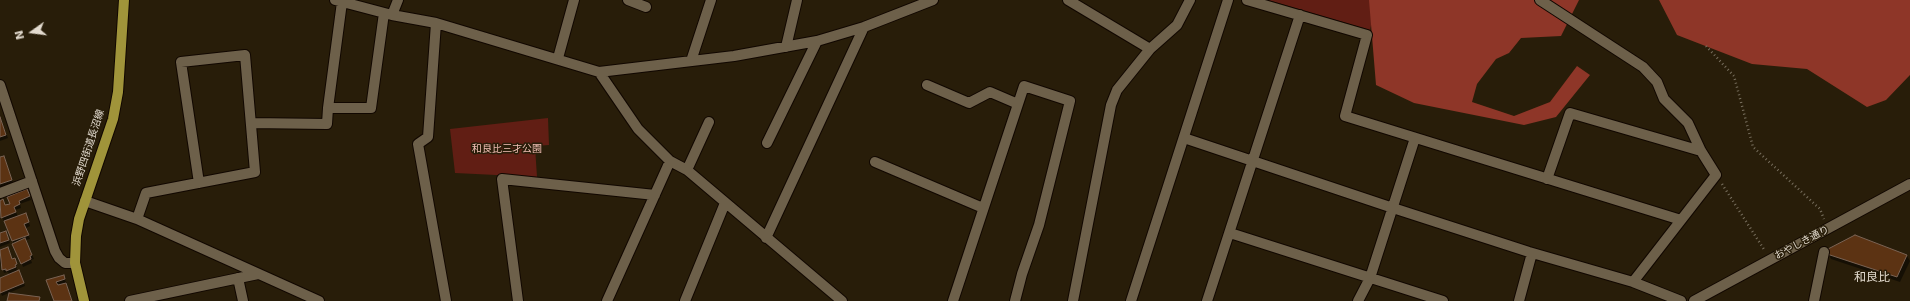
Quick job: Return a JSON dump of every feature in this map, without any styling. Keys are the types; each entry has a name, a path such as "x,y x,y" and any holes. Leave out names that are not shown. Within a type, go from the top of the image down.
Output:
{"main road":[{"name":"浜野四街道長沼線","path":"84,301 75,263 78,219 113,120 118,92 124,0"}],"street":[{"path":"328,108 371,108 388,14 398,0"},
{"path":"558,58 574,0"},
{"path":"628,0 646,7"},
{"path":"692,61 711,0"},
{"path":"786,47 797,0"},
{"path":"250,123 327,124 338,1 388,14 436,24 558,58 599,72 692,61 817,41 864,27 930,0"},
{"path":"1068,0 1150,50"},
{"path":"1073,301 1110,106 1117,90 1150,50 1177,25 1190,0"},
{"path":"1131,301 1228,0"},
{"path":"1247,0 1367,35 1345,116 1681,220"},
{"path":"1540,0 1643,67 1657,82 1664,99 1688,123 1701,151 1716,175 1633,282"},
{"path":"1207,301 1300,16"},
{"path":"436,24 428,137 418,144 446,301"},
{"path":"766,238 864,27"},
{"path":"767,143 817,41"},
{"path":"137,219 146,193 199,183 255,172 244,55 181,62 199,183"},
{"path":"599,72 638,129 670,161 687,170 842,301"},
{"path":"927,85 970,103 990,92 1018,104"},
{"path":"953,301 1024,86 1070,101 1039,226 1022,274 1015,301"},
{"path":"1,90 55,251 59,258 65,263 75,263"},
{"path":"1547,179 1570,113 1701,151"},
{"path":"687,170 708,122"},
{"path":"1184,138 1532,253 1633,282 1681,301"},
{"path":"1358,301 1370,278 1415,138"},
{"path":"607,301 670,161"},
{"path":"875,162 983,208"},
{"path":"518,301 502,180 655,195"},
{"path":"0,193 32,181"},
{"name":"おやしき通り","path":"1694,301 1705,298 1770,260 1910,184"},
{"path":"85,201 137,219 319,301"},
{"path":"685,301 725,203"},
{"path":"1230,233 1443,301"},
{"path":"1814,301 1824,252"},
{"path":"1519,301 1532,253"},
{"path":"130,301 258,274"},
{"path":"238,278 243,301"}],"path":[{"path":"1706,46 1734,76 1754,147 1820,209 1828,228"},
{"path":"1716,175 1770,260"}],"green space":[{"path":"1268,0 1377,0 1370,30"},
{"name":"和良比三才公園","path":"548,118 549,145 535,146 537,177 455,173 450,129"}],"shaded area":[{"path":"1369,0 1579,0 1561,36 1521,38 1509,53 1496,59 1477,84 1472,102 1514,116 1550,102 1577,66 1590,75 1556,117 1524,125 1414,103 1376,85"},
{"path":"1659,0 1910,0 1910,75 1886,100 1867,107 1807,69 1752,64 1677,35"}],"building":[{"path":"0,117 6,135 0,137"},
{"path":"4,156 12,180 0,184 0,157"},
{"path":"27,189 30,196 19,201 20,204 14,207 16,212 1,218 0,201 3,199 5,205 10,204 7,197"},
{"path":"26,213 29,222 24,224 29,235 12,241 4,221"},
{"path":"6,231 9,240 0,243 0,233"},
{"path":"1855,235 1907,255 1897,277 1827,254 1828,249"},
{"path":"25,238 32,255 30,256 31,259 21,264 12,244"},
{"path":"8,247 12,259 15,258 17,264 15,265 16,267 6,271 6,269 2,270 0,250"},
{"path":"19,270 24,283 0,293 0,278"},
{"path":"64,275 65,279 56,282 58,285 66,283 72,301 54,301 46,280"},
{"path":"9,293 40,297 39,301 7,301"}],"district":[{"name":"和良比","path":"1872,278"}]}
